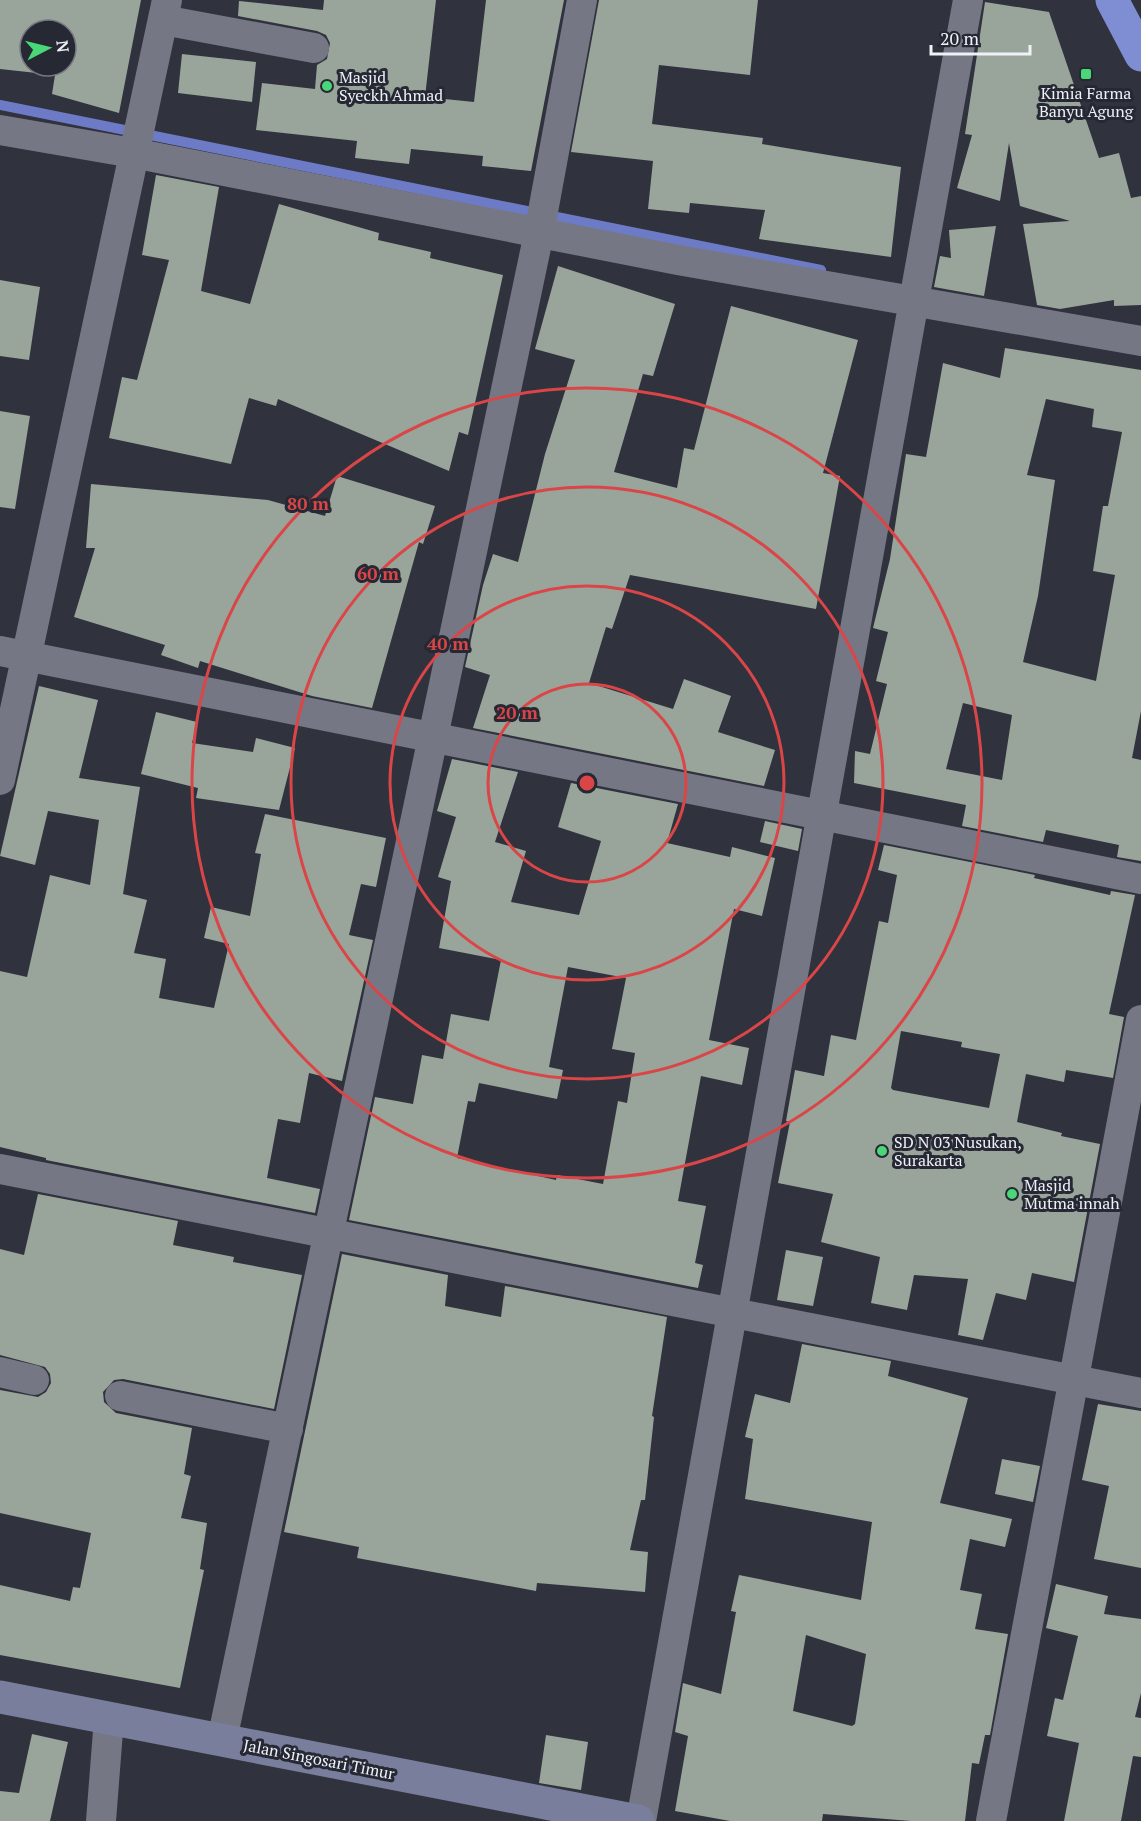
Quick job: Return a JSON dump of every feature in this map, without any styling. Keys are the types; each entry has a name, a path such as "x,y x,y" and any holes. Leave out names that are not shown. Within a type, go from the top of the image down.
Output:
{"highway":[{"path":"1112,0 1141,55"}],"street":[{"path":"222,1740 540,230 582,0"},
{"path":"639,1821 733,1313 968,0"},
{"path":"0,780 13,653 134,149 165,10 314,48"},
{"path":"0,130 134,149 540,230 1141,341"},
{"path":"13,653 1141,879"},
{"path":"991,1821 1141,1020"},
{"path":"0,1169 1141,1393"},
{"path":"0,1372 33,1380"},
{"path":"120,1396 288,1429"},
{"name":"Jalan Singosari Timur","path":"0,1697 639,1821"},
{"path":"101,1821 109,1718"}],"building":[{"path":"0,0 141,0 119,113 52,94 55,78 78,78 78,18 18,18 18,71 0,69"},
{"path":"324,0 436,0 425,97 474,102 486,0 564,0 531,171 482,166 483,156 411,149 409,164 355,158 357,141 256,130 262,83 315,89 317,65 327,59 330,43 326,35 317,31 238,16 239,1 323,10"},
{"path":"599,0 758,0 750,75 659,65 652,124 763,138 762,144 901,167 891,257 759,239 765,210 690,203 689,213 648,209 653,161 571,152"},
{"path":"985,2 1049,12 1099,158 1119,153 1131,198 1141,196 1141,305 1114,306 1114,300 1060,309 1037,305 1023,224 1070,221 1020,206 1009,143 1000,201 957,188 972,135 965,134"},
{"path":"182,54 256,62 252,102 178,93"},
{"path":"156,175 219,187 201,291 250,304 279,204 379,233 378,240 431,252 430,258 503,275 468,435 459,432 449,471 278,399 276,406 249,398 231,464 109,438 122,377 137,380 169,260 142,255"},
{"path":"996,226 984,296 934,287 940,256 951,258 949,230"},
{"path":"558,266 675,304 653,376 643,374 614,472 677,488 684,448 694,450 731,306 858,340 823,473 840,476 816,609 630,575 612,629 606,627 589,683 673,709 684,679 731,696 718,732 775,750 764,786 473,728 490,675 465,667 483,585 493,554 518,562 545,454 575,360 535,349"},
{"path":"0,280 40,287 29,360 0,356"},
{"path":"1005,348 1141,370 1141,711 1132,758 1141,760 1141,861 1117,857 1119,845 1046,830 1043,842 962,826 966,805 854,783 855,751 870,754 887,684 876,681 888,632 873,628 890,559 906,454 926,457 943,363 1000,378","holes":["1046,399 1094,409 1092,427 1122,432 1108,506 1103,506 1093,571 1115,575 1096,681 1023,662 1038,596 1055,480 1027,475","963,703 1012,715 1002,780 946,769"]},
{"path":"0,411 30,416 15,509 0,507"},
{"path":"337,476 435,506 423,544 419,542 372,708 312,696 200,661 198,668 161,655 165,645 74,617 95,548 86,548 91,484 268,500 325,516"},
{"path":"39,686 98,700 79,778 140,787 123,894 147,900 134,953 166,959 159,998 214,1008 229,944 204,938 211,907 250,916 261,854 255,853 265,814 386,838 376,887 361,884 349,935 373,940 342,1081 309,1073 300,1123 278,1119 267,1178 320,1189 315,1213 46,1160 46,1158 0,1147 0,971 27,977 50,875 90,885 99,820 48,811 35,865 0,856"},
{"path":"156,712 197,722 192,743 253,752 256,738 295,748 279,810 196,798 198,788 141,774"},
{"path":"452,759 518,772 495,842 526,851 511,902 579,915 601,841 558,827 571,783 678,804 667,843 730,857 732,847 775,858 762,916 734,909 709,1040 749,1048 742,1085 701,1076 678,1201 706,1206 695,1263 703,1265 698,1288 349,1220 375,1097 413,1104 422,1055 443,1059 451,1014 489,1021 501,960 439,948 451,881 438,877 456,817 437,811","holes":["568,967 626,978 612,1049 635,1053 627,1103 618,1101 603,1184 557,1175 556,1180 457,1158 468,1101 475,1102 479,1083 557,1099 563,1070 549,1067"]},
{"path":"765,821 802,829 798,851 760,842"},
{"path":"884,845 1035,875 1034,878 1110,895 1111,891 1135,895 1109,1014 1124,1017 1113,1078 1066,1070 1064,1082 1026,1074 1017,1122 1062,1133 1061,1136 1100,1144 1074,1282 1032,1273 1026,1300 996,1293 983,1340 958,1335 968,1279 914,1275 907,1310 871,1303 880,1257 821,1242 833,1194 778,1183 790,1122 786,1121 795,1070 824,1076 831,1035 856,1040 879,921 888,923 897,875 878,870","holes":["901,1031 962,1042 961,1047 1000,1054 989,1108 891,1088"]},
{"path":"38,1194 178,1221 173,1245 234,1257 233,1262 302,1275 274,1409 123,1379 114,1380 103,1392 104,1402 116,1413 192,1428 184,1474 191,1476 181,1518 207,1523 200,1569 204,1570 180,1688 0,1655 0,1585 70,1601 73,1587 80,1588 91,1533 0,1513 0,1390 38,1397 46,1392 51,1383 50,1374 45,1367 0,1355 0,1249 24,1255"},
{"path":"786,1250 823,1257 813,1306 777,1300"},
{"path":"342,1254 448,1275 445,1306 501,1317 505,1286 667,1317 652,1416 654,1417 645,1500 641,1500 630,1550 648,1552 645,1592 537,1583 536,1591 357,1558 359,1547 284,1532"},
{"path":"802,1344 891,1361 888,1376 968,1398 940,1503 1012,1519 1005,1547 970,1539 960,1590 982,1594 975,1629 1008,1634 990,1735 985,1735 979,1764 972,1763 965,1821 911,1821 823,1814 822,1821 730,1821 675,1811 688,1736 675,1732 683,1683 721,1694 736,1612 731,1611 739,1575 861,1600 872,1522 745,1499 753,1439 745,1437 755,1394 790,1403","holes":["806,1635 866,1654 855,1724 852,1726 793,1711"]},
{"path":"1098,1404 1141,1411 1141,1568 1094,1559 1109,1486 1082,1480"},
{"path":"1002,1459 1040,1466 1033,1502 995,1494"},
{"path":"1056,1584 1108,1596 1104,1614 1141,1619 1141,1693 1135,1717 1141,1718 1141,1757 1133,1756 1121,1821 1064,1821 1079,1743 1047,1736 1055,1698 1063,1700 1078,1636 1046,1628"},
{"path":"32,1734 68,1742 50,1821 0,1821 0,1791 19,1793"},
{"path":"546,1735 588,1742 581,1790 539,1783"}],"waterway":[{"path":"0,105 821,270"}],"place":[{"name":"Kimia Farma Banyu Agung","path":"1086,74"},
{"name":"Masjid Syeckh Ahmad","path":"327,86"},
{"name":"SD N 03 Nusukan, Surakarta","path":"882,1151"},
{"name":"Masjid Mutma'innah","path":"1012,1194"}]}
